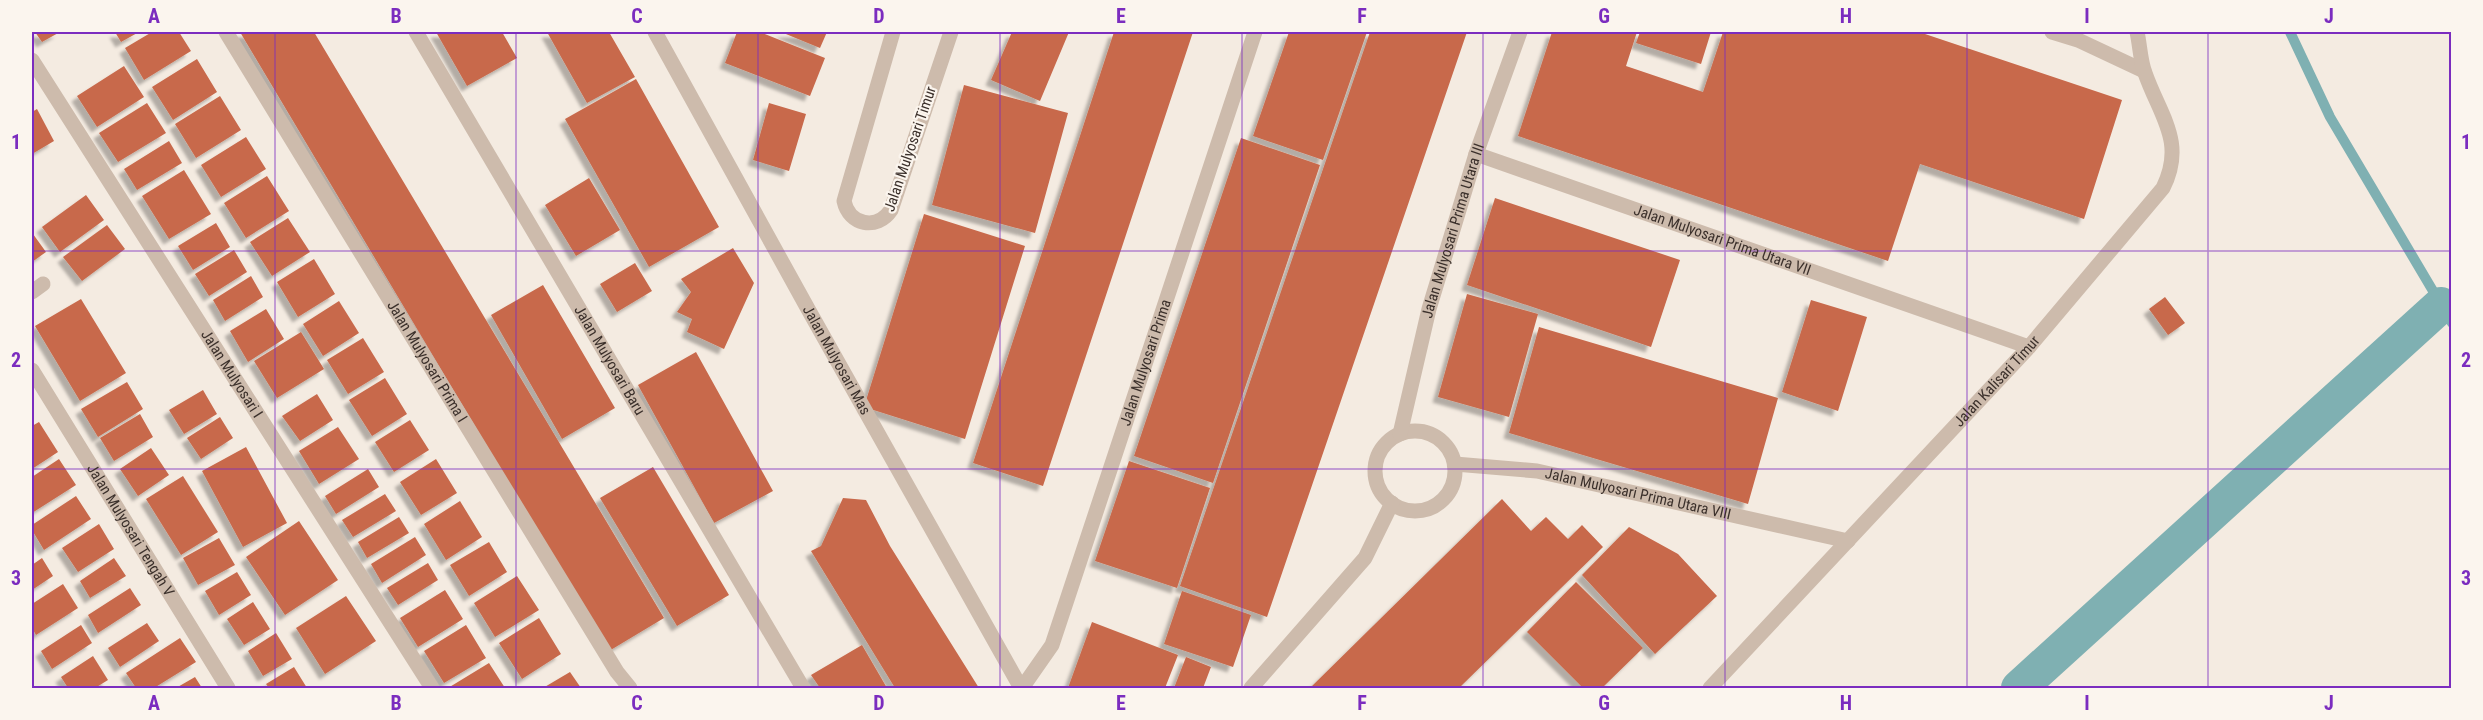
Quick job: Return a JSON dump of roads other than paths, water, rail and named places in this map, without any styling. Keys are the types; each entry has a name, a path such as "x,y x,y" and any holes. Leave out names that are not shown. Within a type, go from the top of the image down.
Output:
{"street":[{"name":"Jalan Mulyosari Prima I","path":"226,32 617,672 630,688"},
{"name":"Jalan Mulyosari Baru","path":"416,32 802,688"},
{"name":"Jalan Mulyosari Mas","path":"655,32 1022,688"},
{"name":"Jalan Mulyosari Timur","path":"893,32 843,201 851,215 869,224 881,221 891,210 951,32"},
{"name":"Jalan Mulyosari Prima","path":"1022,688 1052,645 1255,32"},
{"name":"Jalan Mulyosari Prima Utara III","path":"1400,434 1429,309 1476,154 1520,32"},
{"path":"2052,32 2078,40 2144,71"},
{"name":"Jalan Kalisari Timur","path":"1710,688 2029,346 2156,197 2169,176 2174,153 2172,142 2144,71 2137,32"},
{"name":"Jalan Mulyosari I","path":"32,60 432,688"},
{"name":"Jalan Mulyosari Prima Utara VII","path":"1476,154 1968,327 2029,346"},
{"name":"Jalan Mulyosari Tengah V","path":"32,370 228,688"},
{"path":"1414,431 1435,437 1450,451 1455,464 1455,476 1446,498 1426,510 1402,509 1382,493 1376,480 1376,466 1380,452 1389,441 1400,434 1414,431"},
{"name":"Jalan Mulyosari Prima Utara VIII","path":"1455,464 1537,471 1848,540"},
{"path":"1251,688 1365,558 1392,503"}],"waterway":[{"path":"2290,32 2330,117 2452,323"},
{"path":"2019,688 2441,305"}]}
